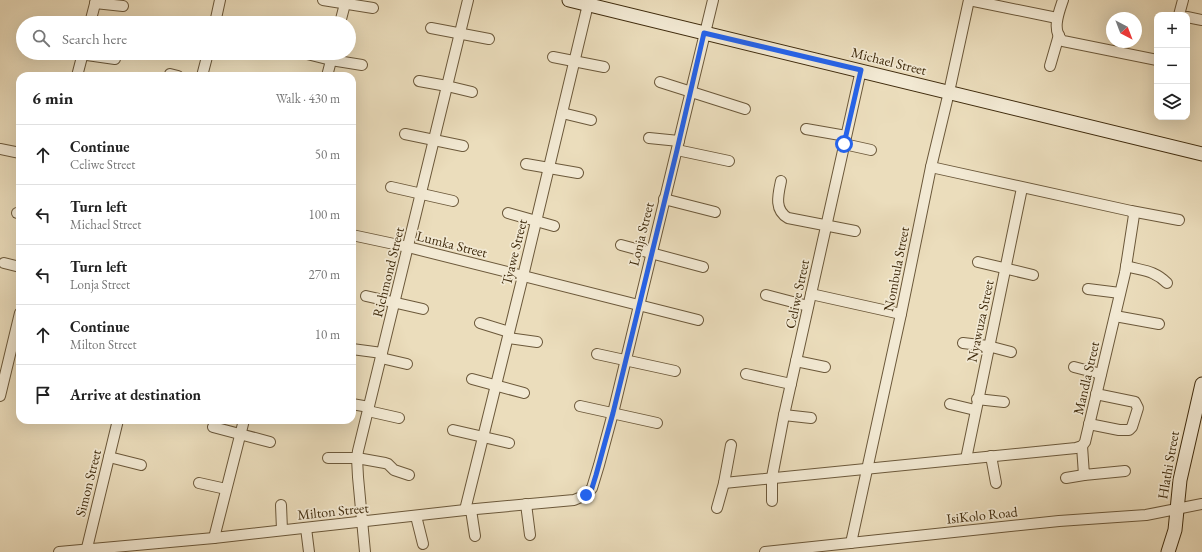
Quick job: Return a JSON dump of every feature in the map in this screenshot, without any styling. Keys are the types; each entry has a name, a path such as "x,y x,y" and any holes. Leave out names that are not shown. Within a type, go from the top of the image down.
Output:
{"street":[{"path":"217,16 220,0"},
{"path":"323,0 345,2 373,8"},
{"name":"Richmond Street","path":"365,552 357,458 468,0"},
{"name":"Michael Street","path":"569,0 589,2 704,33 1202,154"},
{"name":"Lonja Street","path":"596,475 613,413 713,0"},
{"path":"969,0 1057,18"},
{"name":"Nombula Street","path":"851,543 901,314 931,167 969,0"},
{"path":"1050,66 1061,38 1057,18 1063,0"},
{"path":"1181,12 1183,0"},
{"path":"92,16 96,2 123,6"},
{"path":"342,16 345,2"},
{"name":"Tyawe Street","path":"468,510 483,436 589,2"},
{"path":"1190,17 1202,20"},
{"path":"431,28 460,32 489,39"},
{"path":"1061,38 1154,59"},
{"path":"553,57 604,67"},
{"path":"78,72 79,60"},
{"path":"203,72 206,60"},
{"path":"328,72 331,60"},
{"path":"347,60 362,64"},
{"name":"Celiwe Street","path":"772,501 772,477 784,415 861,70"},
{"path":"418,81 472,92"},
{"path":"660,82 745,109"},
{"path":"562,114 592,120"},
{"path":"806,129 845,140 871,150"},
{"path":"405,134 463,146"},
{"path":"649,138 678,145 729,161"},
{"path":"0,149 16,152"},
{"path":"526,164 578,173"},
{"path":"931,167 1022,188 1179,220"},
{"path":"781,181 778,200 779,209 788,218 855,231"},
{"path":"391,187 453,201"},
{"name":"Nyawuza Street","path":"966,459 988,346 1022,188"},
{"path":"664,200 715,212"},
{"name":"Mandla Street","path":"1082,446 1085,442 1126,266 1134,216 1131,211"},
{"path":"508,213 554,226"},
{"name":"Lumka Street","path":"356,236 698,320"},
{"path":"621,245 703,267"},
{"path":"978,262 1033,275"},
{"path":"4,263 16,266"},
{"path":"1126,266 1158,275 1167,284"},
{"path":"1088,289 1120,293"},
{"path":"811,294 901,314"},
{"path":"766,295 808,306"},
{"path":"366,296 424,309"},
{"path":"1115,316 1159,324"},
{"path":"480,323 508,335 537,342"},
{"path":"0,396 16,330"},
{"path":"963,343 988,346 1011,352"},
{"path":"356,350 407,364"},
{"path":"597,354 626,359 675,371"},
{"path":"796,361 825,367"},
{"path":"1074,367 1101,374"},
{"path":"746,374 791,384"},
{"path":"472,379 524,393"},
{"name":"Hlathi Street","path":"1168,552 1175,530 1180,480 1202,384"},
{"path":"1089,424 1119,430 1129,430 1132,427 1138,408 1135,402 1096,394"},
{"path":"977,400 1004,402"},
{"path":"950,404 975,410"},
{"path":"356,405 399,418"},
{"path":"580,406 657,423"},
{"path":"784,415 811,418"},
{"name":"Simon Street","path":"86,551 117,424"},
{"path":"214,538 243,424"},
{"path":"213,427 270,442"},
{"path":"453,430 509,443"},
{"path":"717,508 724,483 731,445"},
{"path":"724,483 772,477 1076,448 1082,446 1084,475"},
{"path":"991,456 996,483"},
{"path":"109,457 141,465"},
{"path":"328,458 357,458 388,464 394,470 409,475"},
{"path":"1066,478 1125,471"},
{"name":"Milton Street","path":"59,552 86,551 214,538 580,499 589,492 596,475"},
{"path":"199,483 226,489"},
{"path":"526,504 530,535"},
{"name":"IsiKolo Road","path":"765,552 1084,518 1146,515 1202,504"},
{"path":"281,505 282,530"},
{"path":"468,510 475,536"},
{"path":"416,516 423,544"},
{"path":"306,528 309,552"}],"route":[{"path":"586,495 592,488 613,413 704,33 861,70 844,144"}]}
